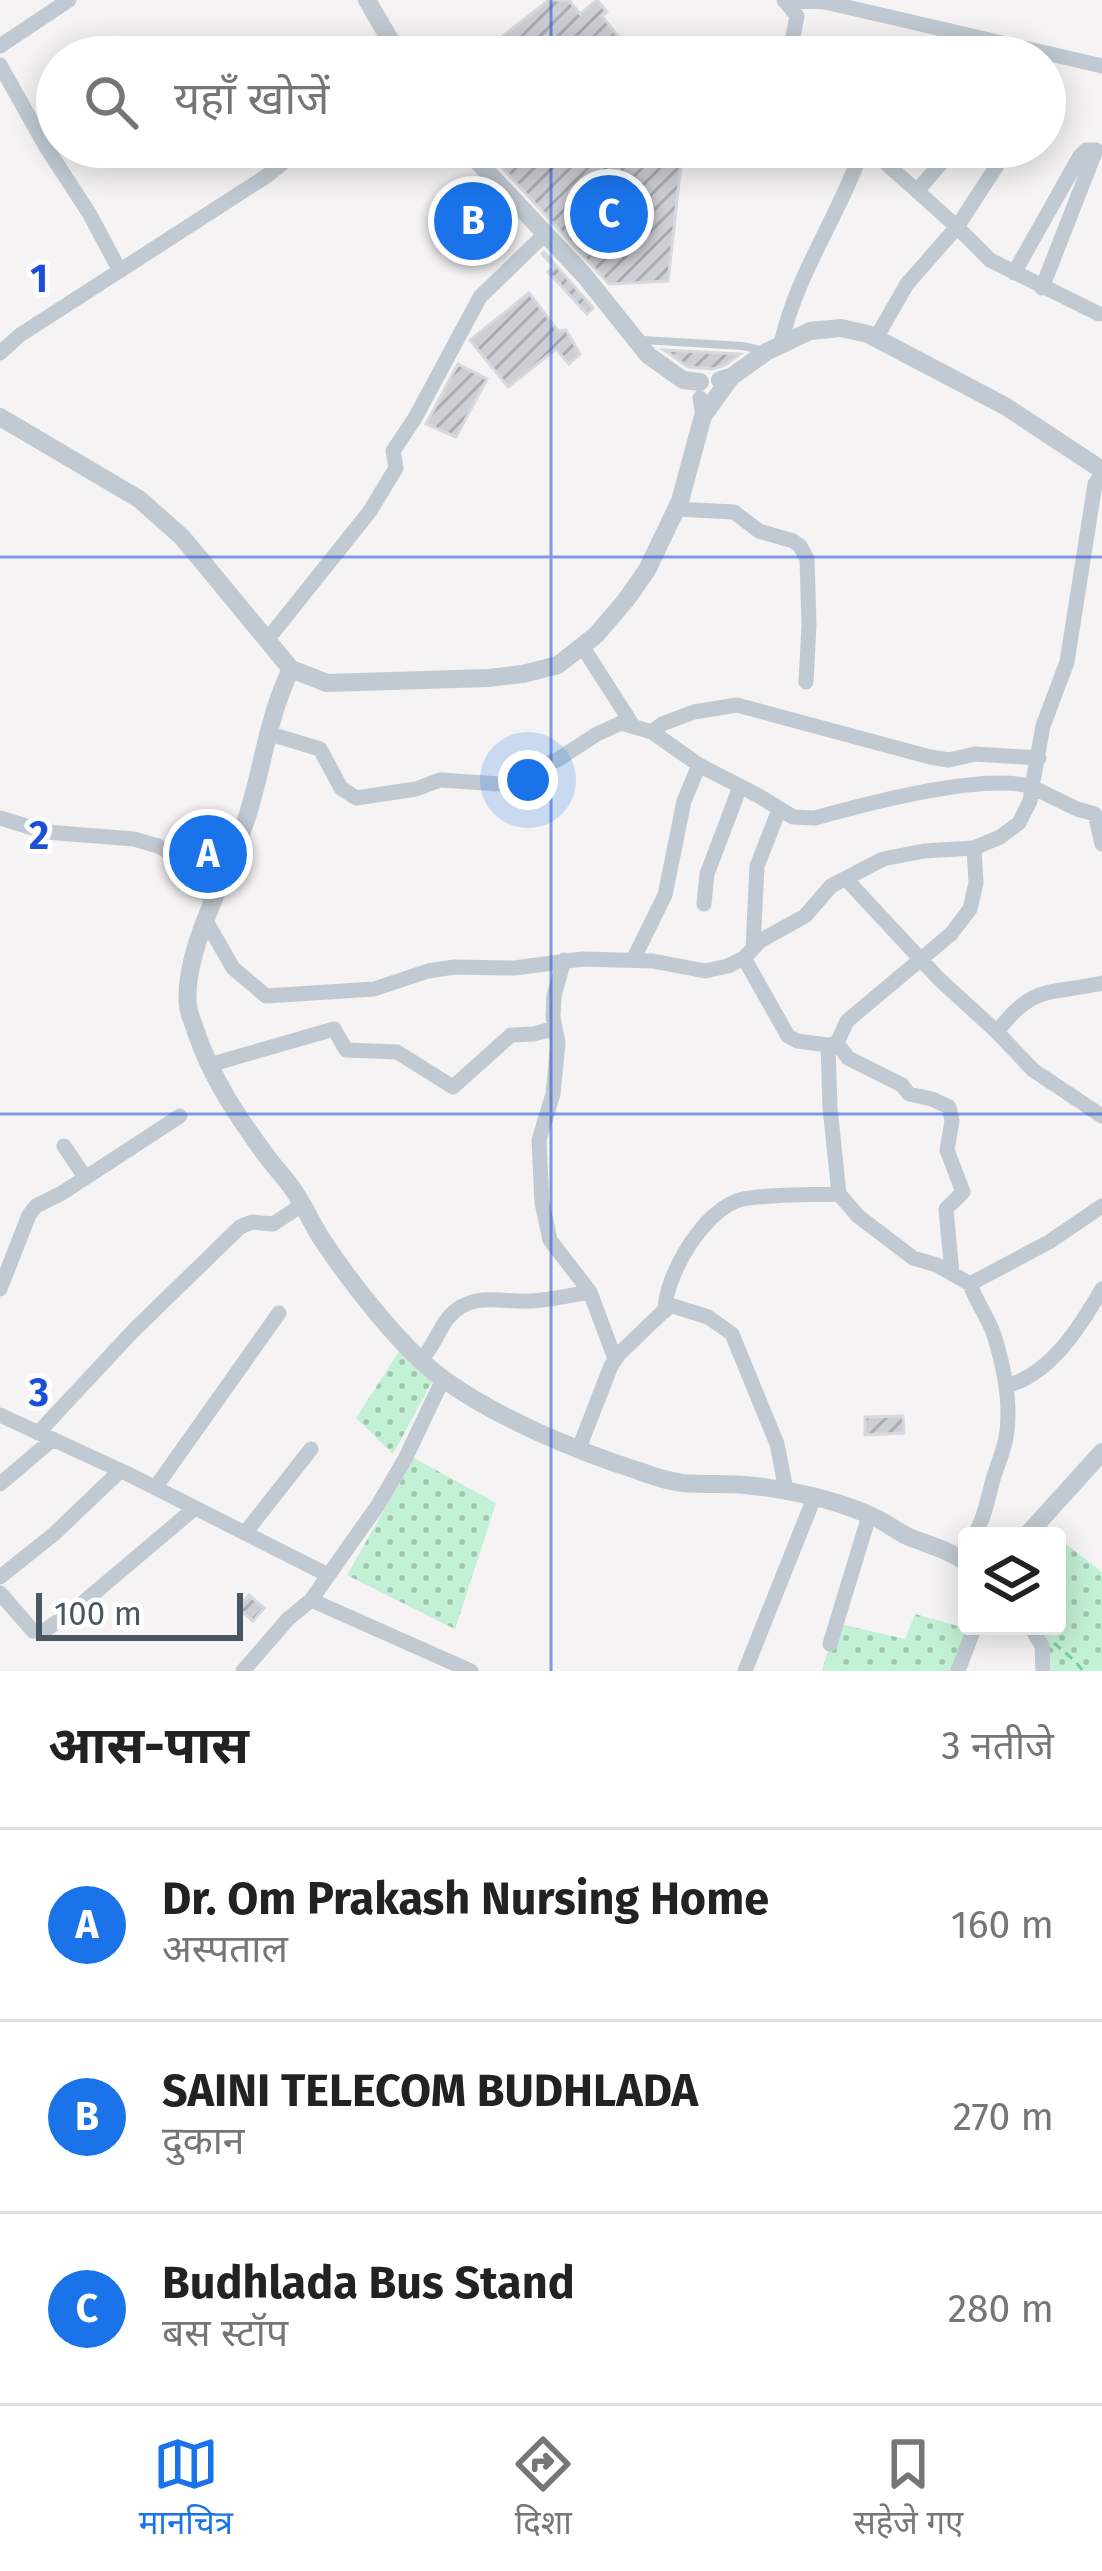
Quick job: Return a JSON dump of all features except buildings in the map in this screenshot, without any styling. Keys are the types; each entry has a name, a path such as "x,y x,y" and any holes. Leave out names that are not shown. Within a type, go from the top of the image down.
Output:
{"street":[{"path":"0,46 69,0"},
{"path":"367,0 388,36"},
{"path":"787,0 825,2 957,36"},
{"path":"787,0 797,16 793,36"},
{"path":"1066,60 1102,66"},
{"path":"0,65 36,129"},
{"path":"1014,273 1080,156 1099,144"},
{"path":"1042,288 1099,144"},
{"path":"60,168 120,271"},
{"path":"3,343 276,168"},
{"path":"483,168 663,368 706,390"},
{"path":"773,348 853,168"},
{"path":"891,168 990,260 1101,312"},
{"path":"917,190 936,168"},
{"path":"876,338 907,284 957,227 995,168"},
{"path":"267,640 370,511 396,468 393,451 480,297 544,234"},
{"path":"0,417 139,499 182,537 291,669 327,682 488,678 558,665 596,635 646,570 676,509 706,390 810,331 841,328 876,338 1005,406 1102,471 1094,484 1094,548 1067,662 1043,726 1030,801 1019,823 974,848 883,860 831,886 805,916 728,966 705,971 653,961 564,960 514,968 454,967 374,989 266,996 233,968 188,862 134,839 46,832 0,818"},
{"path":"676,509 734,512 759,531 800,546 807,559 806,682"},
{"path":"583,646 632,724"},
{"path":"291,669 267,733 249,812 191,972 188,1007 209,1065 243,1122 355,1284 442,1379 478,1402 579,1448 681,1483 786,1490 869,1516 908,1537 958,1554"},
{"path":"652,732 694,712 736,705 930,757 1039,758"},
{"path":"267,733 320,748 341,788 356,798 416,789 440,780 500,784 557,760 610,727 632,724 793,817 815,818 947,788 1018,782 1095,814 1102,844"},
{"path":"633,960 665,895 684,801 699,765"},
{"path":"704,904 707,874 740,787"},
{"path":"778,809 757,866 748,953 788,1036 832,1044 848,1058 902,1085 909,1094 949,1107 952,1121 947,1150 963,1192 946,1209 952,1274"},
{"path":"974,848 976,883 970,909 951,934 848,1021 832,1044 830,1108 838,1194 857,1216 913,1258 970,1284 992,1329 1009,1412 1005,1442 979,1527"},
{"path":"846,879 938,979 1033,1070 1102,1116"},
{"path":"564,960 554,997 555,1081 539,1140 542,1203 550,1240 590,1292 615,1359"},
{"path":"997,1032 1025,1000 1048,991 1102,983"},
{"path":"209,1065 334,1029 346,1050 397,1052 453,1088 511,1035 555,1028"},
{"path":"0,1289 36,1206 180,1116"},
{"path":"64,1146 85,1177"},
{"path":"665,1311 665,1297 688,1247 720,1212 739,1200 838,1194"},
{"path":"0,1484 134,1330 240,1227 252,1222 273,1224 302,1205"},
{"path":"970,1284 1102,1206"},
{"path":"1006,1386 1040,1372 1102,1289"},
{"path":"422,1359 448,1318 463,1306 483,1300 527,1302 590,1292"},
{"path":"579,1448 615,1359 670,1305 708,1317 732,1334 777,1444 786,1490"},
{"path":"155,1488 279,1312"},
{"path":"243,1671 310,1600 354,1540 404,1459 442,1379"},
{"path":"0,1415 328,1575"},
{"path":"245,1533 310,1449"},
{"path":"1034,1527 1102,1451"},
{"path":"0,1577 120,1471"},
{"path":"745,1671 814,1498"},
{"path":"0,1593 33,1631 44,1631 195,1508"},
{"path":"830,1644 869,1516"},
{"path":"310,1600 471,1671"},
{"path":"958,1671 972,1635"},
{"path":"1036,1635 1042,1646 1043,1671"}],"lane":[{"path":"635,340 773,348"}],"path":[{"path":"1042,1635 1082,1671"}],"green space":[{"path":"402,1347 434,1378 393,1454 356,1418"},
{"path":"414,1458 496,1503 455,1629 347,1575"},
{"path":"1066,1544 1102,1572 1102,1671 1051,1671 1043,1637 1066,1635"},
{"path":"915,1614 958,1626 958,1635 970,1635 957,1671 822,1671 836,1623 905,1639"}],"place":[{"name":"Budhlada Bus Stand","path":"609,214"},
{"name":"SAINI TELECOM BUDHLADA","path":"473,221"},
{"name":"Dr. Om Prakash Nursing Home","path":"208,854"}]}
